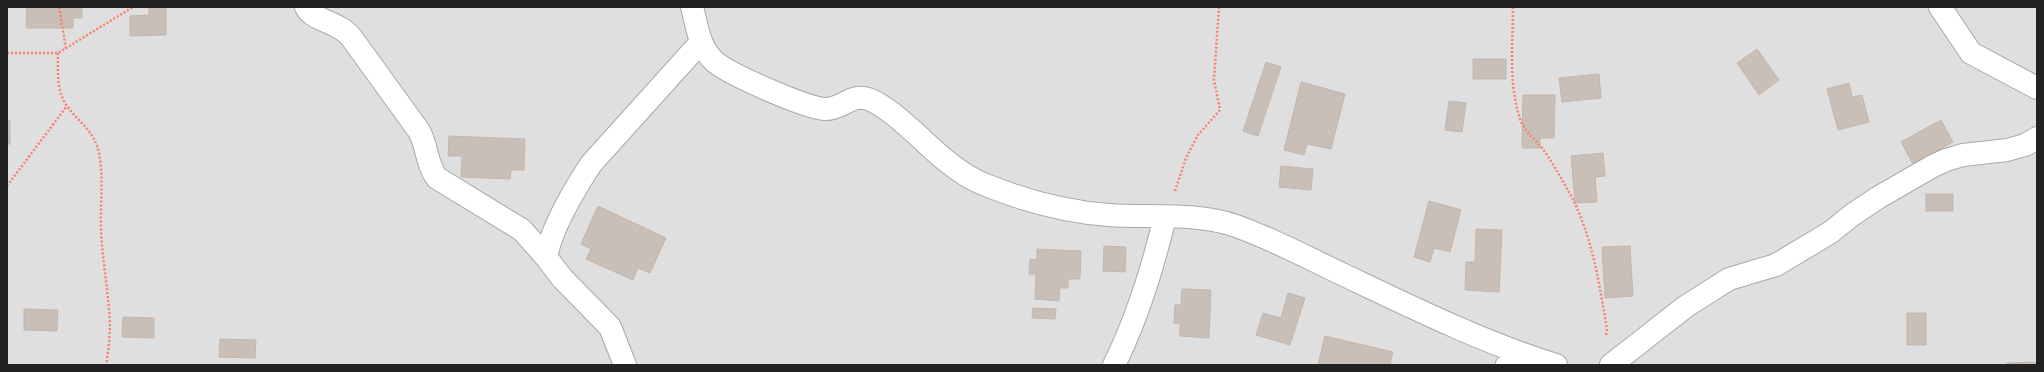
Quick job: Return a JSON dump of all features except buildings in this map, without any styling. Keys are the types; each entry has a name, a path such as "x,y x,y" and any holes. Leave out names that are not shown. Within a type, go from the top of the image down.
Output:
{"street":[{"path":"306,7 315,17 338,26 351,37 424,139 430,169 437,178 522,230 558,273 610,327 625,365"},
{"path":"692,7 701,42 714,60 732,72 808,105 825,109 840,107 852,99 864,98 906,124 945,161 984,184 1064,209 1108,215 1216,221 1234,225 1280,244 1381,293 1512,360 1556,365"},
{"path":"1940,7 1971,53 2037,88"},
{"path":"546,257 548,243 577,186 591,164 701,42"},
{"path":"1611,365 1685,307 1729,279 1776,266 1831,232 1852,215 1880,197 1934,166 1946,160 1963,155 2007,150 2025,145 2037,138"},
{"path":"1114,365 1126,342 1156,257 1165,217"}],"path":[{"path":"59,7 66,49"},
{"path":"7,53 58,53 133,7"},
{"path":"1165,217 1186,158 1198,135 1220,110 1214,80 1219,7"},
{"path":"1513,7 1512,65 1520,119 1525,128 1542,148 1569,193 1582,220 1593,255 1607,329 1606,336"},
{"path":"58,53 60,90 67,106 92,132 99,152 102,177 101,228 110,312 110,341 106,365"},
{"path":"7,186 67,106"}],"shaded area":[{"path":"7,7 2037,7 2037,365 7,365"}]}
